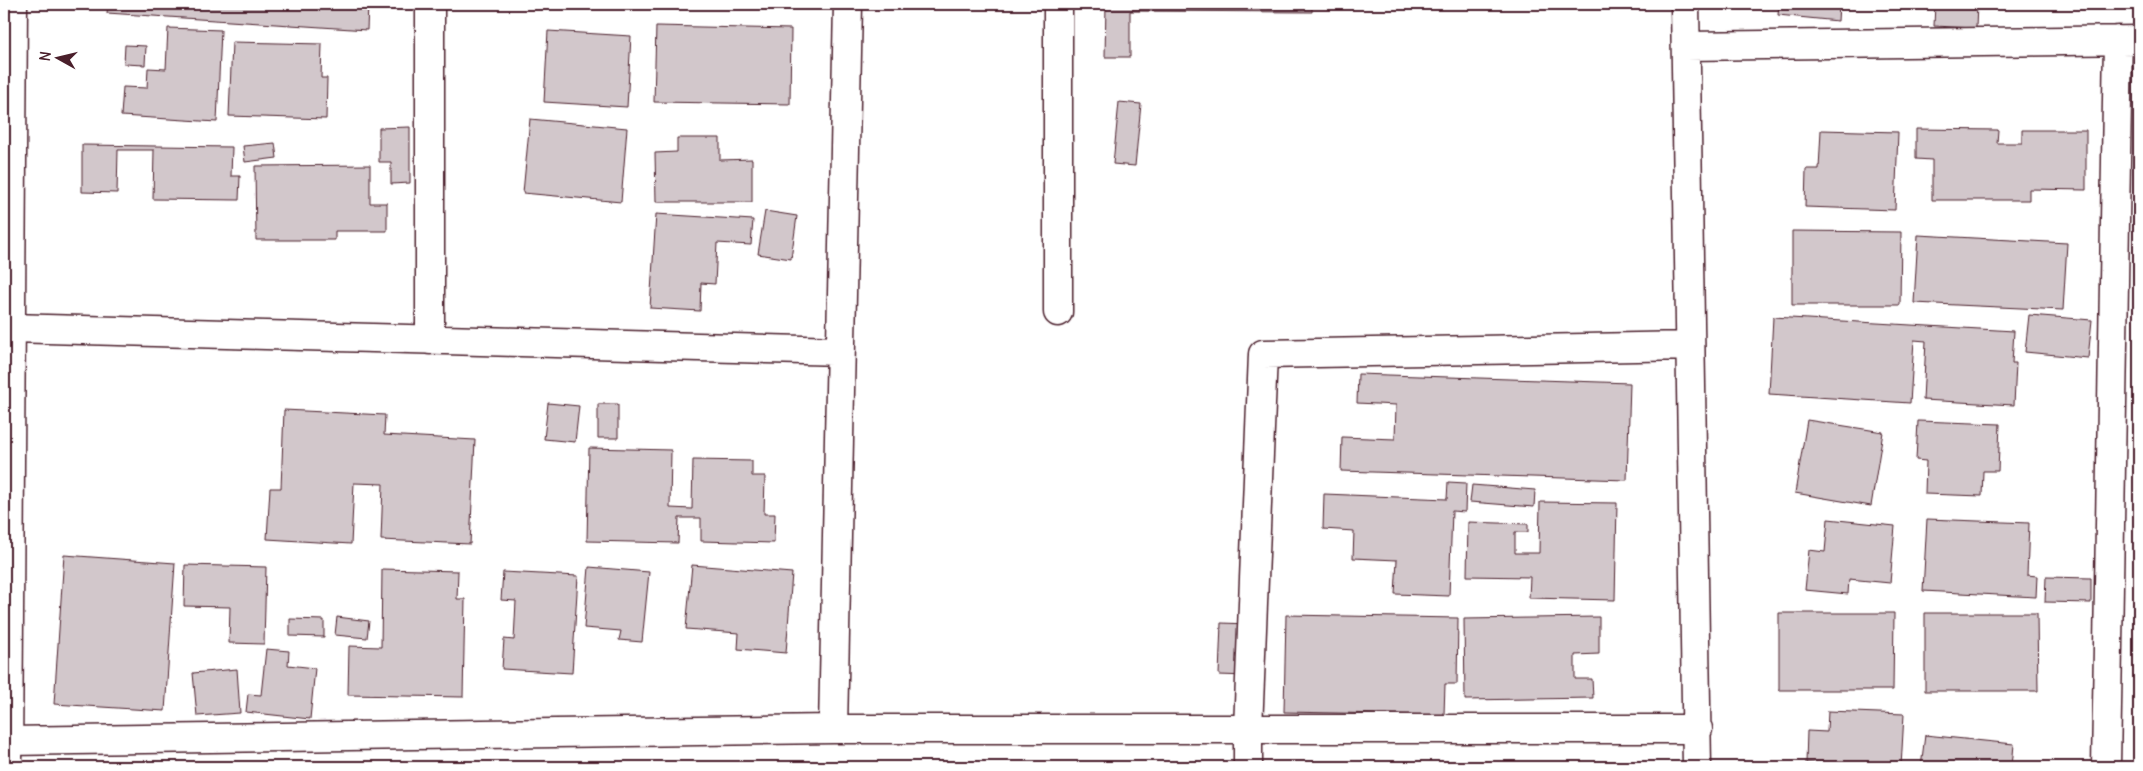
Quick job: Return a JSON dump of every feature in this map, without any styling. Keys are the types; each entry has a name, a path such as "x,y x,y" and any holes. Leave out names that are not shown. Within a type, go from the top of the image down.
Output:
{"street":[{"path":"13,4 8,754 833,729 1698,729"},
{"path":"430,4 430,340"},
{"path":"833,729 848,4"},
{"path":"1058,4 1058,312"},
{"path":"1685,4 1698,729 1697,767"},
{"path":"1686,46 2129,40 2106,767"},
{"path":"11,328 841,351"},
{"path":"1248,767 1263,354 1690,346"}],"building":[{"path":"108,4 368,4 367,30 107,13"},
{"path":"635,4 635,5 498,5"},
{"path":"651,4 740,4 740,6"},
{"path":"1106,4 1312,4 1312,12 1130,11 1130,57 1105,57"},
{"path":"1779,4 1839,4 1838,21 1778,15"},
{"path":"1935,4 1977,4 1976,28 1934,26"},
{"path":"2085,4 2139,4 2139,9 2085,8"},
{"path":"656,26 791,29 790,104 654,102"},
{"path":"168,28 221,30 217,122 121,116 123,87 147,88 148,68 166,69"},
{"path":"548,31 631,36 627,107 544,102"},
{"path":"232,42 322,44 321,78 327,78 326,119 229,116"},
{"path":"125,45 146,46 145,65 124,64"},
{"path":"1119,102 1141,104 1135,166 1113,164"},
{"path":"530,119 627,128 621,202 523,193"},
{"path":"410,127 410,183 391,184 391,162 379,162 379,128"},
{"path":"1916,129 1998,130 1997,143 2022,143 2022,130 2086,130 2086,190 2029,189 2029,200 1932,200 1932,160 1916,159"},
{"path":"1821,130 1898,132 1895,210 1805,207 1806,169 1819,169"},
{"path":"677,138 720,138 720,160 752,159 752,202 656,202 655,153 677,152"},
{"path":"275,143 277,158 245,162 243,146"},
{"path":"82,145 232,147 231,176 240,176 239,200 153,199 154,150 118,150 117,193 82,192"},
{"path":"370,165 370,203 387,203 387,231 335,231 335,240 256,240 255,166"},
{"path":"765,211 797,216 791,259 758,254"},
{"path":"656,214 753,220 751,245 717,243 715,284 701,283 700,311 650,308"},
{"path":"1792,231 1901,232 1900,305 1792,305"},
{"path":"1918,235 2067,243 2063,310 1914,303"},
{"path":"2029,315 2092,320 2088,358 2025,352"},
{"path":"1773,317 2014,331 2012,363 2016,363 2014,405 1923,400 1926,341 1914,340 1910,403 1769,394"},
{"path":"1358,374 1630,383 1627,480 1341,471 1342,437 1395,439 1396,405 1357,403"},
{"path":"548,403 579,406 575,442 544,439"},
{"path":"598,404 618,404 618,438 598,438"},
{"path":"284,410 385,415 384,435 475,440 470,544 381,540 383,484 354,483 351,544 267,539 270,488 281,488"},
{"path":"1807,420 1883,432 1871,506 1795,493"},
{"path":"1918,421 2000,424 1998,471 1983,471 1982,496 1925,494 1926,461 1916,460"},
{"path":"589,448 671,450 670,508 692,509 693,460 752,461 752,476 765,476 764,514 775,514 774,543 701,541 701,518 679,518 678,543 587,541"},
{"path":"1448,482 1466,483 1465,512 1452,511 1449,596 1395,594 1397,560 1353,558 1354,531 1323,529 1324,494 1447,499"},
{"path":"1472,485 1535,490 1534,507 1470,502"},
{"path":"1540,502 1617,503 1615,600 1529,598 1530,577 1467,576 1468,522 1528,524 1528,532 1515,532 1515,553 1539,553"},
{"path":"1828,519 1895,526 1890,583 1849,579 1848,594 1805,590 1809,550 1825,552"},
{"path":"1927,519 2029,523 2027,575 2037,576 2036,597 1923,591"},
{"path":"64,555 175,563 165,711 54,704"},
{"path":"185,565 266,567 264,644 229,643 230,607 184,606"},
{"path":"692,565 792,573 786,653 738,649 739,633 686,629"},
{"path":"589,567 649,572 642,642 619,640 621,631 584,628"},
{"path":"382,569 458,571 457,599 465,599 463,697 348,695 349,646 381,647"},
{"path":"503,572 578,576 572,673 502,669 504,639 514,640 516,601 501,600"},
{"path":"2046,577 2091,578 2091,603 2045,602"},
{"path":"1779,613 1894,613 1893,690 1779,690"},
{"path":"1925,613 2037,613 2038,691 1925,691"},
{"path":"1286,615 1458,618 1457,684 1445,684 1444,715 1284,712"},
{"path":"337,617 369,621 367,638 335,635"},
{"path":"1599,617 1599,654 1575,655 1575,679 1592,679 1593,698 1465,700 1464,619"},
{"path":"290,619 324,620 324,637 290,636"},
{"path":"1221,623 1249,624 1247,676 1219,675"},
{"path":"266,649 289,651 288,665 315,668 310,719 246,712 248,694 261,695"},
{"path":"237,669 240,713 197,716 193,673"},
{"path":"1828,711 1904,714 1901,767 1823,767 1823,764 1806,763 1807,731 1827,732"},
{"path":"1925,735 2014,744 2012,767 1921,767"}]}
